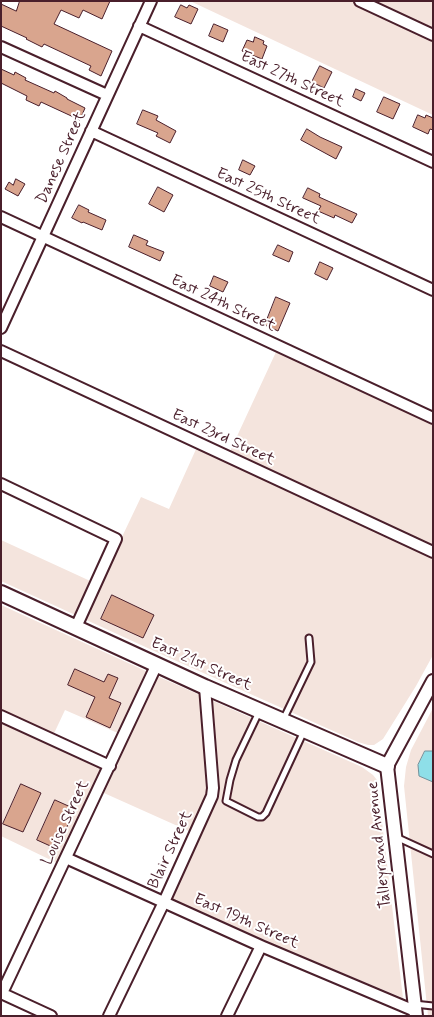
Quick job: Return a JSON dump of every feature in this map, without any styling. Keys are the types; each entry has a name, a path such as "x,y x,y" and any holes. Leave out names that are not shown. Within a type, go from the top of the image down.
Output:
{"main road":[{"name":"East 21st Street","path":"1,593 206,687 387,766"}],"street":[{"name":"Danese Street","path":"1,328 151,1"},
{"path":"360,1 433,34"},
{"name":"East 27th Street","path":"139,26 433,162"},
{"path":"1,47 107,95"},
{"name":"East 25th Street","path":"91,131 433,290"},
{"name":"East 24th Street","path":"1,217 433,418"},
{"name":"East 23rd Street","path":"1,351 433,552"},
{"path":"1,484 116,539 76,628"},
{"name":"Louise Street","path":"1,993 157,664"},
{"name":"Talleyrand Avenue","path":"415,1010 387,766 433,681"},
{"name":"Blair Street","path":"109,1016 212,796 206,687"},
{"path":"1,716 110,766"},
{"name":"East 19th Street","path":"66,858 261,946 415,1010"},
{"path":"227,1016 261,946"},
{"path":"1,993 51,1016"}],"lane":[{"path":"282,721 311,662 309,638"},
{"path":"260,711 236,760 226,801 258,816 262,817 266,813 304,730"},
{"path":"395,837 433,854"},
{"path":"415,1010 433,1006"}],"shaded area":[{"path":"190,1 433,1 433,115"},
{"path":"276,352 433,424 433,655 383,739 374,745 358,742 1,581 1,540 99,585 141,497 169,509 197,447 226,460"},
{"path":"1,605 362,767 373,775 377,780 403,998 164,897 191,832 95,789 57,863 1,836","holes":["65,710 120,734 105,768 50,742"]},
{"path":"433,708 433,1016 428,1016 404,786 406,767 411,750"}],"water":[{"path":"425,751 433,751 433,782 419,776 418,765"}],"building":[{"path":"20,1 110,1 102,19 83,10 79,18 61,10 54,24 112,51 101,76 89,70 91,66 44,44 42,47 1,26 1,4 16,11"},
{"path":"181,5 187,8 189,5 198,9 191,24 175,17"},
{"path":"214,24 228,30 223,42 209,36"},
{"path":"255,37 264,41 263,44 267,46 262,59 242,51 247,40 253,42"},
{"path":"320,66 332,72 324,88 312,82"},
{"path":"1,69 14,75 15,72 26,78 25,80 54,93 55,91 85,108 80,120 41,102 39,106 26,100 27,96 1,83"},
{"path":"356,89 365,93 361,101 353,97"},
{"path":"384,97 400,104 393,119 377,112"},
{"path":"143,110 158,116 156,120 176,131 170,143 156,136 158,133 137,124"},
{"path":"418,115 425,118 426,115 433,118 433,130 430,129 428,134 413,127"},
{"path":"307,129 342,147 336,159 301,140"},
{"path":"243,160 255,166 250,175 239,170"},
{"path":"16,179 25,184 18,196 5,189 9,182 13,185"},
{"path":"158,187 173,195 164,212 149,204"},
{"path":"308,188 320,194 319,197 357,214 352,223 335,215 334,218 318,211 321,206 303,198"},
{"path":"79,205 89,210 88,212 106,220 102,230 72,218"},
{"path":"134,235 148,241 146,245 164,252 160,261 129,247"},
{"path":"278,245 293,252 289,262 273,255"},
{"path":"320,262 333,268 327,280 315,274"},
{"path":"214,276 228,282 223,292 210,286"},
{"path":"276,297 290,303 278,331 265,325"},
{"path":"112,595 154,615 143,638 101,619"},
{"path":"75,669 104,682 108,674 118,678 109,698 121,703 110,728 86,717 95,697 68,685"},
{"path":"21,784 41,793 23,832 3,824"},
{"path":"55,800 75,809 57,849 37,840"}]}
